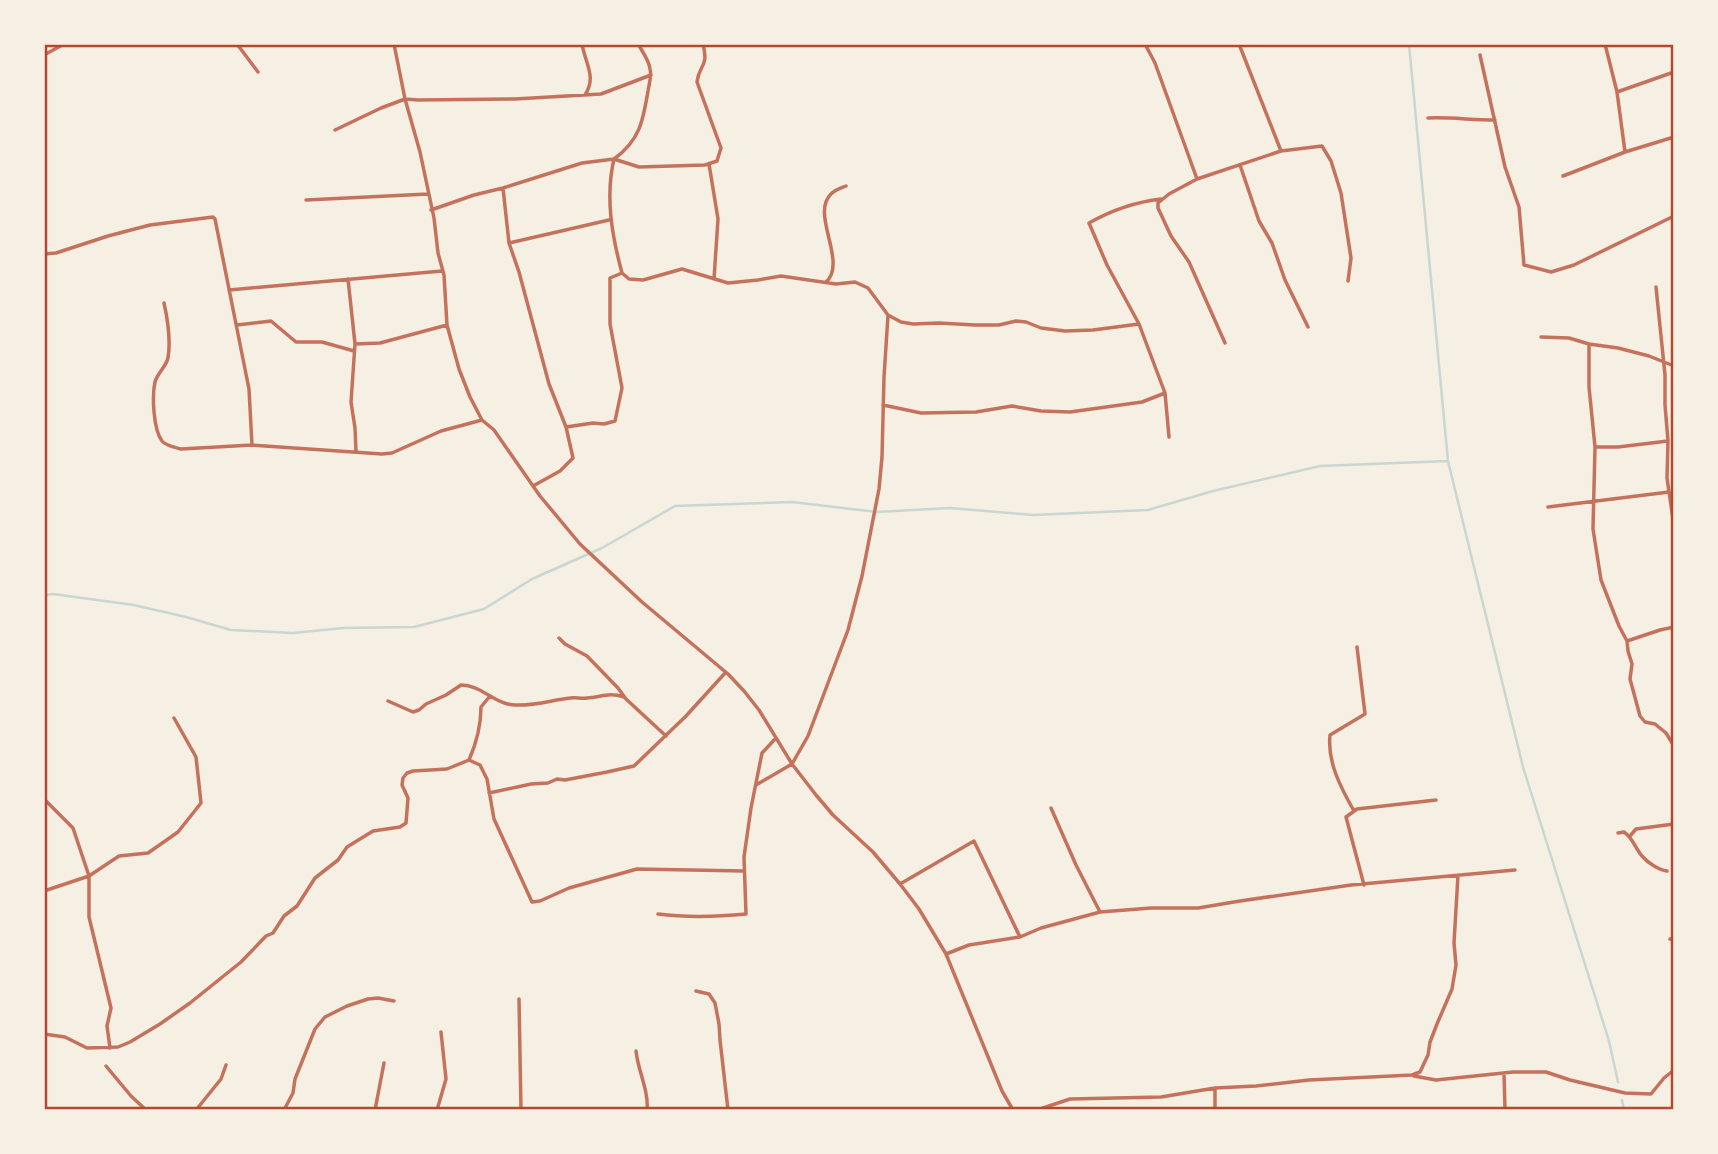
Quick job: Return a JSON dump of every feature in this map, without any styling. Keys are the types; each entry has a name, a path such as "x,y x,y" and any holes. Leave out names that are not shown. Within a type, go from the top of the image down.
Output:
{"street":[{"path":"44,55 54,46 64,44"},
{"path":"237,44 258,72"},
{"path":"394,44 428,194 442,271 447,325 459,369 482,420 494,430 533,486 580,544 642,602 726,672 759,710 792,764 833,815 873,852 900,884 919,909 946,954 1002,1091 1013,1110"},
{"path":"583,44 584,57 592,80 585,95"},
{"path":"638,44 650,66 650,75 641,127 624,151 614,159 610,220 622,273 629,279 643,280 682,269 735,283 781,276 836,284 849,281 868,288 888,315 901,322 913,324 999,325 1016,321 1065,331 1139,324"},
{"path":"431,211 474,195 582,163 614,159 639,167 673,167 717,161 721,149 697,82 705,62 703,44"},
{"path":"1145,44 1155,63 1197,179"},
{"path":"1239,44 1281,151"},
{"path":"1605,44 1617,92 1625,152"},
{"path":"1479,55 1505,167 1519,207 1524,265 1550,272 1574,265 1674,216"},
{"path":"1617,92 1674,72"},
{"path":"335,130 405,99 514,99 601,94 650,75"},
{"path":"1428,118 1495,120"},
{"path":"1563,176 1674,137"},
{"path":"1225,343 1189,261 1171,236 1158,208 1158,202 1197,179 1281,151 1322,146 1331,161 1341,193 1351,258 1348,281"},
{"path":"709,164 718,219 715,279"},
{"path":"1240,165 1259,220 1272,243 1285,280 1308,327"},
{"path":"825,282 830,278 832,262 825,204 833,191 846,186"},
{"path":"503,188 509,243 549,384 566,427 573,458 560,471 533,486"},
{"path":"306,200 428,194"},
{"path":"1163,199 1143,201 1110,212 1089,223 1107,265 1139,324 1165,393 1169,437"},
{"path":"44,254 57,253 149,225 213,216 249,389 252,446"},
{"path":"509,243 610,220"},
{"path":"229,290 442,271"},
{"path":"566,427 615,421 622,388 610,324 610,278 622,273"},
{"path":"348,279 355,344 351,402 356,452"},
{"path":"1656,287 1664,363 1667,478 1674,526"},
{"path":"164,303 168,323 168,357 155,383 154,412 156,428 162,442 170,446 181,449 252,446 382,454 392,453 441,431 482,420"},
{"path":"756,785 792,764 808,736 848,630 879,489 883,457 888,315"},
{"path":"237,326 271,321 296,342 322,342 354,351"},
{"path":"355,344 380,343 447,325"},
{"path":"1541,337 1569,338 1618,348 1674,366"},
{"path":"1589,344 1589,387 1595,447 1593,528 1601,580 1619,626 1628,641 1632,664 1630,679 1640,716 1645,722 1655,724 1666,733 1674,746"},
{"path":"883,405 922,413 976,412 1012,406 1070,412 1142,402 1165,393"},
{"path":"1595,447 1668,441"},
{"path":"1548,507 1669,492"},
{"path":"1628,641 1674,628"},
{"path":"559,638 587,656 624,697 666,736"},
{"path":"1354,811 1336,773 1329,747 1331,735 1365,714 1357,647"},
{"path":"489,793 634,765 686,716 726,672"},
{"path":"388,701 413,712 461,685 475,688 504,704 514,705 613,694 624,697"},
{"path":"44,1034 65,1037 88,1048 118,1047 160,1024 190,1003 242,962 266,936 273,933 284,916 297,906 315,878 338,860 347,847 373,831 400,827 406,823 408,797 402,785 407,773 447,769 469,760 475,746 481,708 489,696"},
{"path":"44,891 89,876 119,856 148,853 178,832 201,803 196,757 174,718"},
{"path":"658,914 688,918 746,914 744,857 756,785 762,753 776,738"},
{"path":"469,760 480,765 487,779 494,819 532,902 569,888 637,869 744,871"},
{"path":"44,799 73,828 89,876 89,917 111,1008 107,1026 110,1048"},
{"path":"1364,885 1346,817 1357,809 1436,800"},
{"path":"1051,808 1100,912"},
{"path":"1630,836 1636,829 1674,824"},
{"path":"1618,833 1624,832 1630,836 1641,856 1662,871 1667,871"},
{"path":"900,884 974,841 1020,937"},
{"path":"946,954 969,945 1020,937 1041,928 1100,912 1198,908 1351,885 1515,870"},
{"path":"1412,1075 1420,1072 1424,1066 1437,1024 1452,989 1456,965 1454,943 1458,875"},
{"path":"696,991 709,994 715,1003 728,1110"},
{"path":"284,1110 293,1093 295,1079 315,1029 324,1017 368,999 394,1001"},
{"path":"519,999 521,1110"},
{"path":"437,1110 446,1079 441,1032"},
{"path":"636,1051 648,1100 647,1110"},
{"path":"375,1110 384,1063"},
{"path":"196,1110 221,1079 226,1065"},
{"path":"106,1066 146,1110"},
{"path":"1037,1110 1070,1099 1161,1097 1215,1088 1412,1075 1436,1080 1546,1072 1625,1093 1651,1094 1674,1070"},
{"path":"1504,1073 1505,1110"},
{"path":"1215,1088 1215,1110"}],"waterway":[{"path":"1409,44 1448,461 1523,767 1609,1041 1618,1082"},
{"path":"44,595 134,605 231,630 293,633 343,628 414,627 484,609 532,579 602,548 675,506 792,502 877,512 950,508 1033,515 1148,510 1213,491 1320,466 1448,461"},
{"path":"1622,1100 1624,1110"}]}
